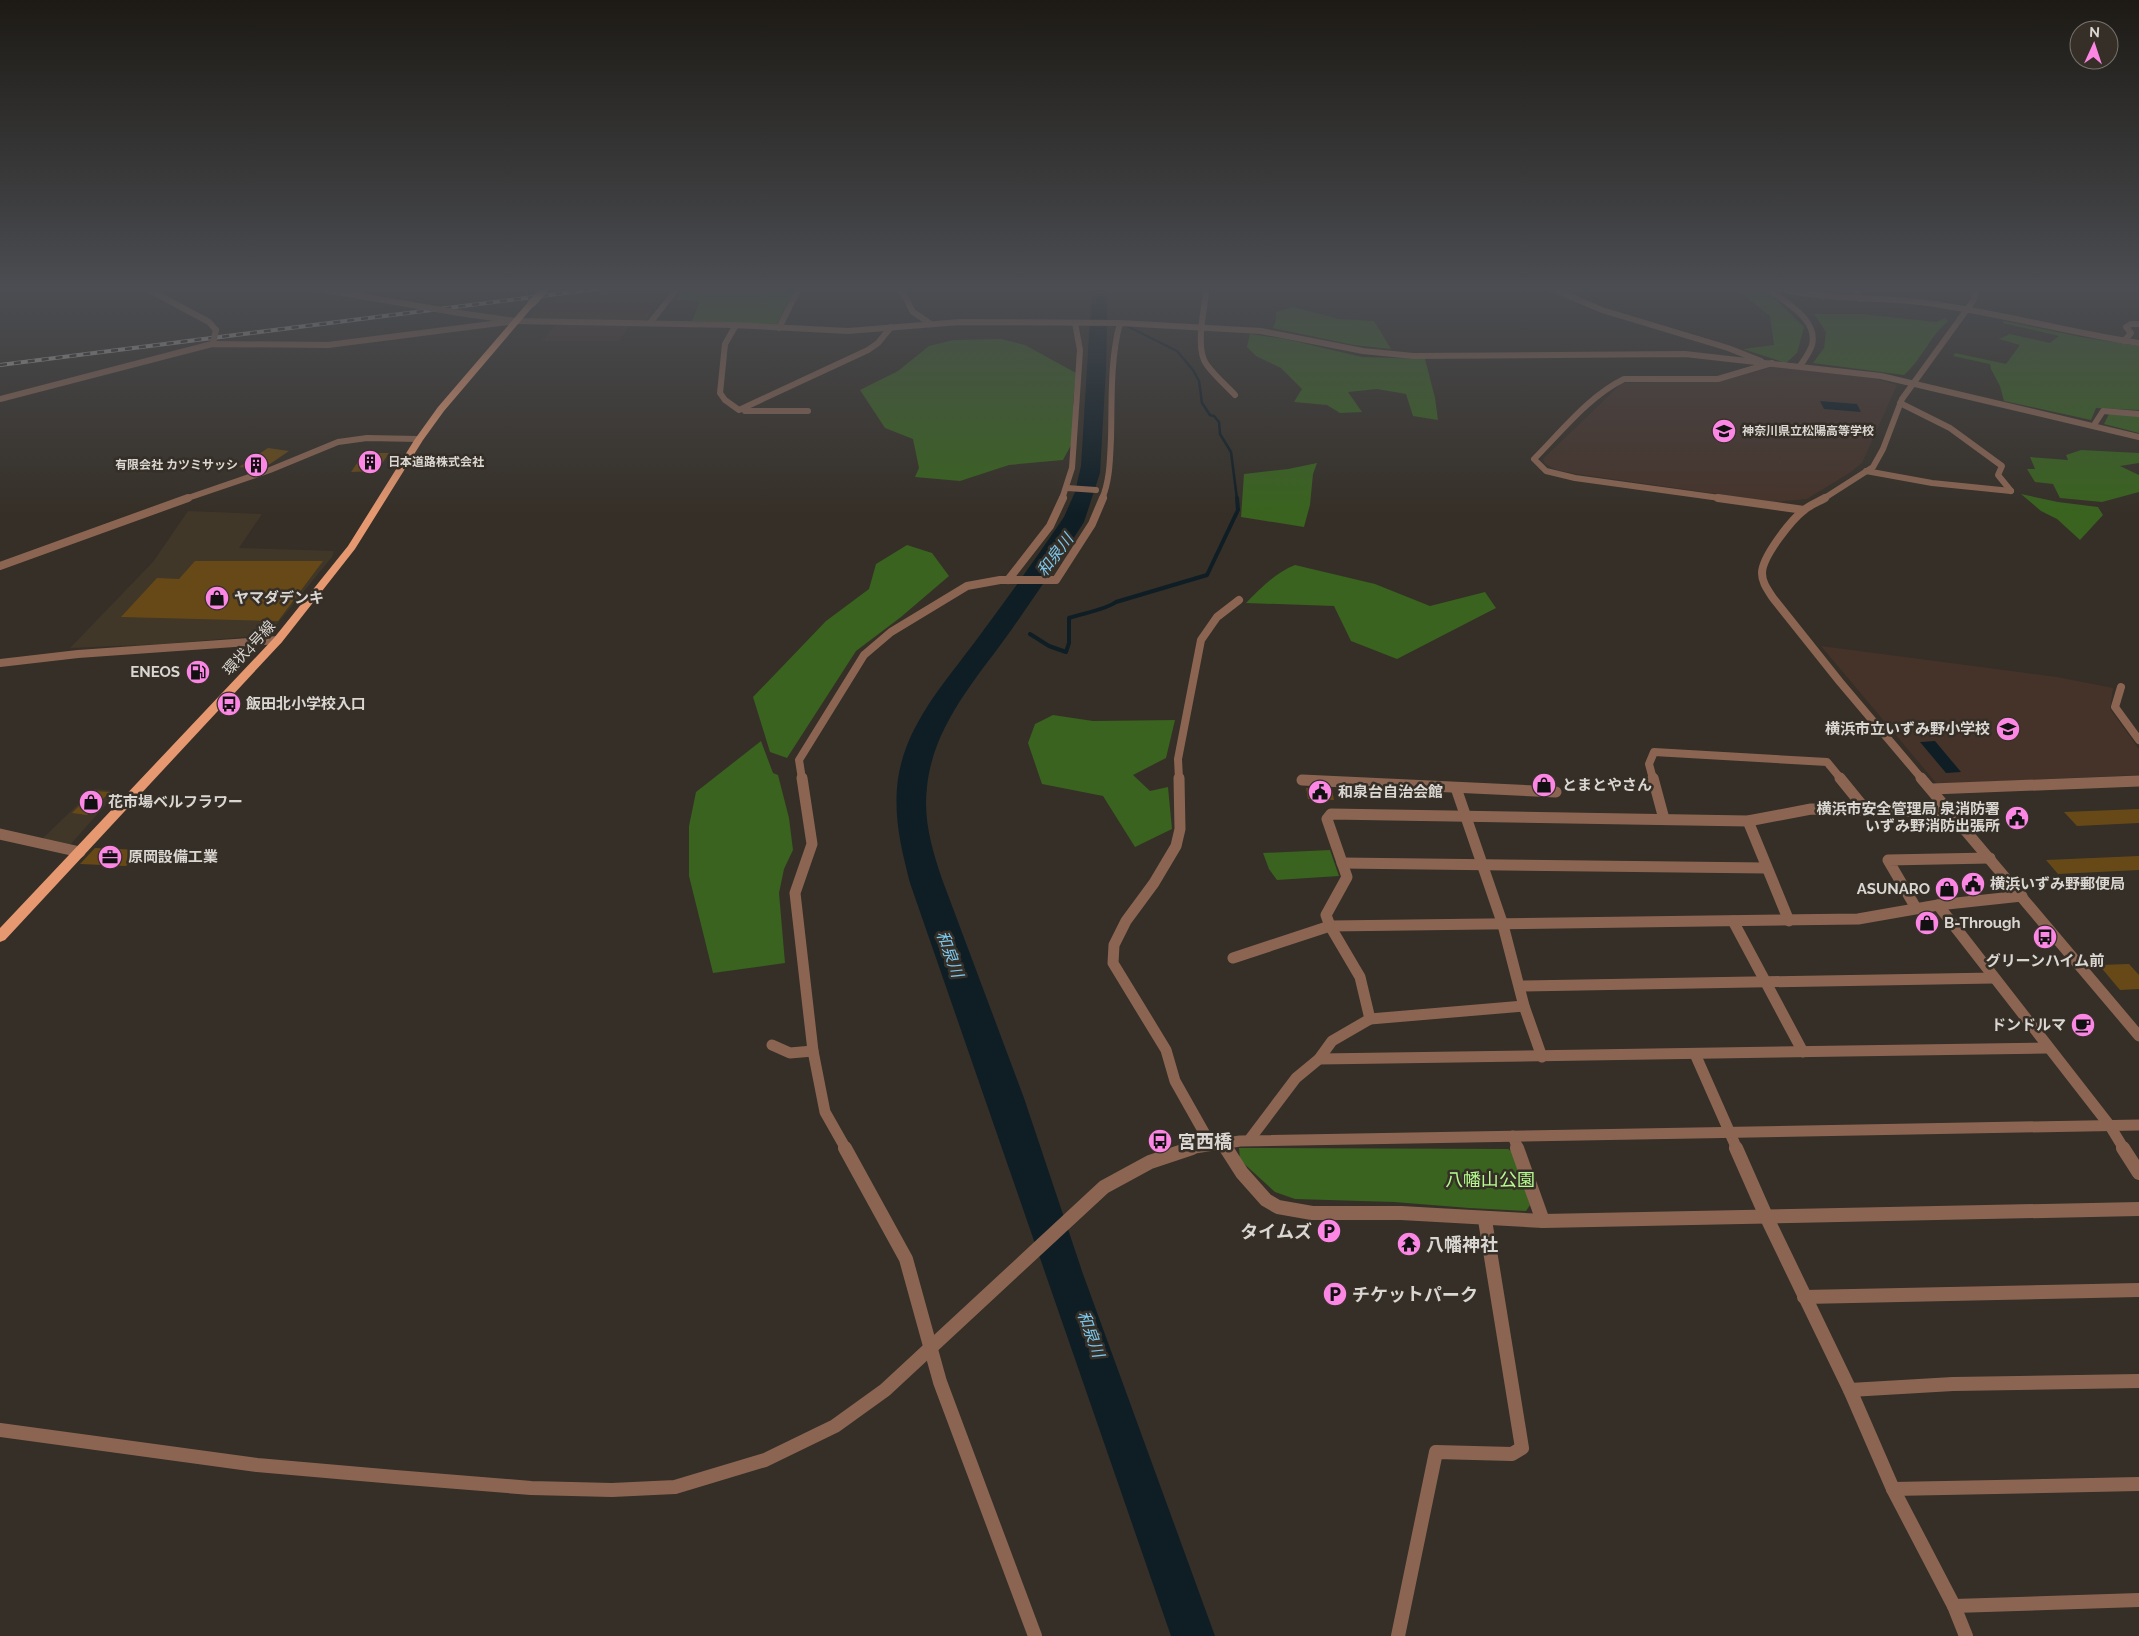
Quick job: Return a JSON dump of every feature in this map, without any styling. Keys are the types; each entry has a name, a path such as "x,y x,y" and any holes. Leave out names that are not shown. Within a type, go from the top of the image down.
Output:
{"main road":[{"name":"環状4号線","path":"0,937 278,640 352,547 419,439 441,409 480,362"}],"street":[{"path":"0,399 141,362"},
{"path":"723,362 720,393 725,400 739,410 744,412 808,411"},
{"path":"744,412 765,396 840,362"},
{"path":"1008,580 1050,526 1072,488 1079,362"},
{"path":"1034,1636 940,1382 906,1259 825,1112 818,1085 813,1051 795,893 812,844 799,760 864,655 873,645 967,586 986,581 1056,580 1092,524 1106,490 1110,465 1113,362"},
{"path":"1204,362 1235,395"},
{"path":"1768,362 1881,376 2139,437"},
{"path":"1800,366 1802,362"},
{"path":"1928,362 1900,403 1883,449 1873,467 1804,510 1769,552 1763,564 1762,575 1765,585 1773,598 1840,682 2139,1036"},
{"path":"1772,363 1718,378 1624,379 1617,381 1534,459 1538,466 1547,471 1575,478 1804,510"},
{"path":"1866,471 1932,483 2011,491 1998,475 2002,466 1950,428 1900,403"},
{"path":"2094,425 2103,411 2139,414"},
{"path":"0,566 106,526 276,468 313,450 336,442 368,438 419,439"},
{"path":"1072,488 1096,490"},
{"path":"1239,600 1217,617 1201,640 1178,759 1180,830 1176,846 1154,883 1126,921 1114,945 1113,963 1166,1050 1175,1081 1211,1143 1231,1161 1267,1200 1290,1210 1307,1213 1401,1213 1485,1220 1543,1221 2139,1209"},
{"path":"0,663 60,654 157,649 240,640 278,640"},
{"path":"2121,688 2116,707 2139,740"},
{"path":"1664,819 1649,764 1654,752 1827,762 1866,810"},
{"path":"1302,780 1556,792"},
{"path":"1932,789 2139,781"},
{"path":"1456,788 1503,925 1521,986 1524,1006 1542,1057"},
{"path":"1370,1019 1360,977 1330,926 1326,915 1347,877 1327,819 1331,814 1748,821 1811,809 1951,812"},
{"path":"1748,821 1789,921"},
{"path":"0,834 80,852"},
{"path":"1916,908 1888,860 1990,858"},
{"path":"1342,863 1766,868"},
{"path":"1233,958 1330,926 1858,919 1916,908 2022,896"},
{"path":"1938,905 2110,1126 2139,1173"},
{"path":"1733,921 1803,1052"},
{"path":"1521,986 1994,978"},
{"path":"1250,1139 1296,1078 1319,1059 1332,1041 1370,1019 1524,1006"},
{"path":"772,1044 790,1053 813,1051"},
{"path":"1319,1059 2048,1048"},
{"path":"1695,1054 1766,1216 1850,1390 1894,1489 1954,1606 1966,1636"},
{"path":"0,1430 257,1465 531,1488 612,1490 675,1487 765,1460 828,1430 860,1409 885,1390 931,1345 1104,1187 1150,1160 1174,1152 1211,1143 1250,1139 1292,1141 2139,1125"},
{"path":"1513,1136 1543,1221"},
{"path":"1398,1636 1436,1452 1512,1454 1522,1448 1485,1220"},
{"path":"1804,1297 2139,1290"},
{"path":"1850,1390 1953,1384 2139,1381"},
{"path":"1894,1489 2139,1484"},
{"path":"1954,1606 2139,1600"}],"shaded area":[{"name":"神奈川県立松陽高等学校","path":"1776,366 1877,379 1897,385 1862,463 1851,472 1807,499 1774,502 1577,474 1557,470 1545,464 1543,459 1622,383 1725,380"},
{"path":"188,511 262,514 239,548 334,551 332,557 268,635 163,644 70,648 153,562"},
{"name":"横浜市立いずみ野小学校","path":"1821,646 2057,677 2113,688 2110,709 2139,749 2139,775 1937,784"},
{"path":"94,789 118,791 69,846 40,841"}],"green space":[{"path":"909,362 1057,362 1076,373 1073,402 1077,434 1063,460 1009,465 960,481 915,477 919,468 913,439 885,428 860,390 898,371"},
{"path":"1269,362 1426,362 1435,398 1438,420 1413,416 1406,394 1377,389 1348,392 1362,412 1340,413 1327,405 1294,402 1302,389 1281,368"},
{"path":"1813,362 1916,362 1904,375"},
{"path":"1982,362 2006,364 2007,362 2139,362 2139,410 2096,408 2091,420 2004,401 2000,386 1990,364"},
{"path":"2109,414 2139,416 2139,433 2104,424"},
{"path":"2081,450 2139,453 2139,463 2120,466 2139,475 2139,492 2102,502 2060,498 2053,484 2035,482 2027,469 2035,469 2030,457 2068,460 2066,455"},
{"path":"1317,463 1313,474 1310,505 1304,527 1241,517 1244,474 1288,469"},
{"path":"2021,494 2058,502 2098,507 2103,515 2080,540 2057,519 2041,511"},
{"path":"907,545 932,553 949,576 901,617 856,651 787,758 770,752 753,697 826,621 869,589 876,564"},
{"path":"1295,565 1375,584 1430,606 1485,592 1496,608 1397,659 1351,641 1334,606 1246,603 1263,586"},
{"path":"1053,715 1093,721 1175,720 1166,758 1133,775 1150,791 1168,787 1172,829 1135,847 1103,796 1042,784 1028,743 1035,724"},
{"path":"761,741 773,773 778,775 789,818 793,850 784,869 779,893 785,963 713,973 689,876 689,826 696,792"},
{"path":"1330,850 1339,876 1277,880 1269,869 1263,853"},
{"name":"八幡山公園","path":"1239,1148 1508,1149 1514,1153 1530,1205 1526,1211 1394,1202 1295,1199 1275,1192 1240,1160"}],"water":[{"name":"和泉川","path":"1087,362 1106,362 1100,473 1084,522 1012,629 959,703 948,722 931,764 926,799 927,823 942,879 1024,1098 1083,1274 1215,1636 1171,1636 910,883 897,818 898,779 910,739 919,720 942,685 1002,606 1064,517 1075,492 1081,466"},
{"path":"1820,401 1857,404 1861,412 1824,409"},
{"path":"1935,741 1961,772 1946,773 1920,742"}],"building":[{"path":"268,448 289,451 270,464 256,469 239,467"},
{"name":"日本道路株式会社","path":"364,453 389,453 377,471 351,472"},
{"name":"ヤマダデンキ","path":"195,561 323,561 278,621 121,617 157,578 179,579"},
{"name":"和泉台自治会館","path":"1306,788 1332,789 1334,800 1308,799"},
{"name":"花市場ベルフラワー","path":"94,791 110,792 87,815 72,813"},
{"path":"2139,809 2139,823 2077,826 2064,812"},
{"name":"原岡設備工業","path":"95,848 140,850 126,866 80,864"},
{"path":"2139,856 2139,870 2058,874 2046,860"},
{"path":"2129,964 2139,975 2139,989 2120,990 2099,965"}],"waterway":[{"path":"1187,362 1199,381 1202,403 1210,415 1214,416 1219,422 1220,434 1231,452 1237,499"},
{"path":"1030,634 1049,646 1066,652 1069,643 1069,618 1207,575 1238,510 1237,498"}],"railway":[{"path":"0,365 21,362"}],"place":[{"name":"神奈川県立松陽高等学校","path":"1724,431"},
{"name":"日本道路株式会社","path":"370,462"},
{"name":"有限会社 カツミサッシ","path":"256,465"},
{"name":"ヤマダデンキ","path":"217,598"},
{"name":"ENEOS","path":"198,672"},
{"name":"飯田北小学校入口","path":"229,704"},
{"name":"横浜市立いずみ野小学校","path":"2008,729"},
{"name":"とまとやさん","path":"1544,785"},
{"name":"和泉台自治会館","path":"1320,792"},
{"name":"花市場ベルフラワー","path":"91,802"},
{"name":"横浜市安全管理局 泉消防署 いずみ野消防出張所","path":"2017,818"},
{"name":"原岡設備工業","path":"110,857"},
{"name":"横浜いずみ野郵便局","path":"1973,884"},
{"name":"ASUNARO","path":"1947,889"},
{"name":"B-Through","path":"1927,923"},
{"name":"グリーンハイム前","path":"2045,937"},
{"name":"ドンドルマ","path":"2083,1025"},
{"name":"宮西橋","path":"1160,1141"},
{"name":"タイムズ","path":"1329,1231"},
{"name":"八幡神社","path":"1409,1244"},
{"name":"チケットパーク","path":"1335,1294"}]}
